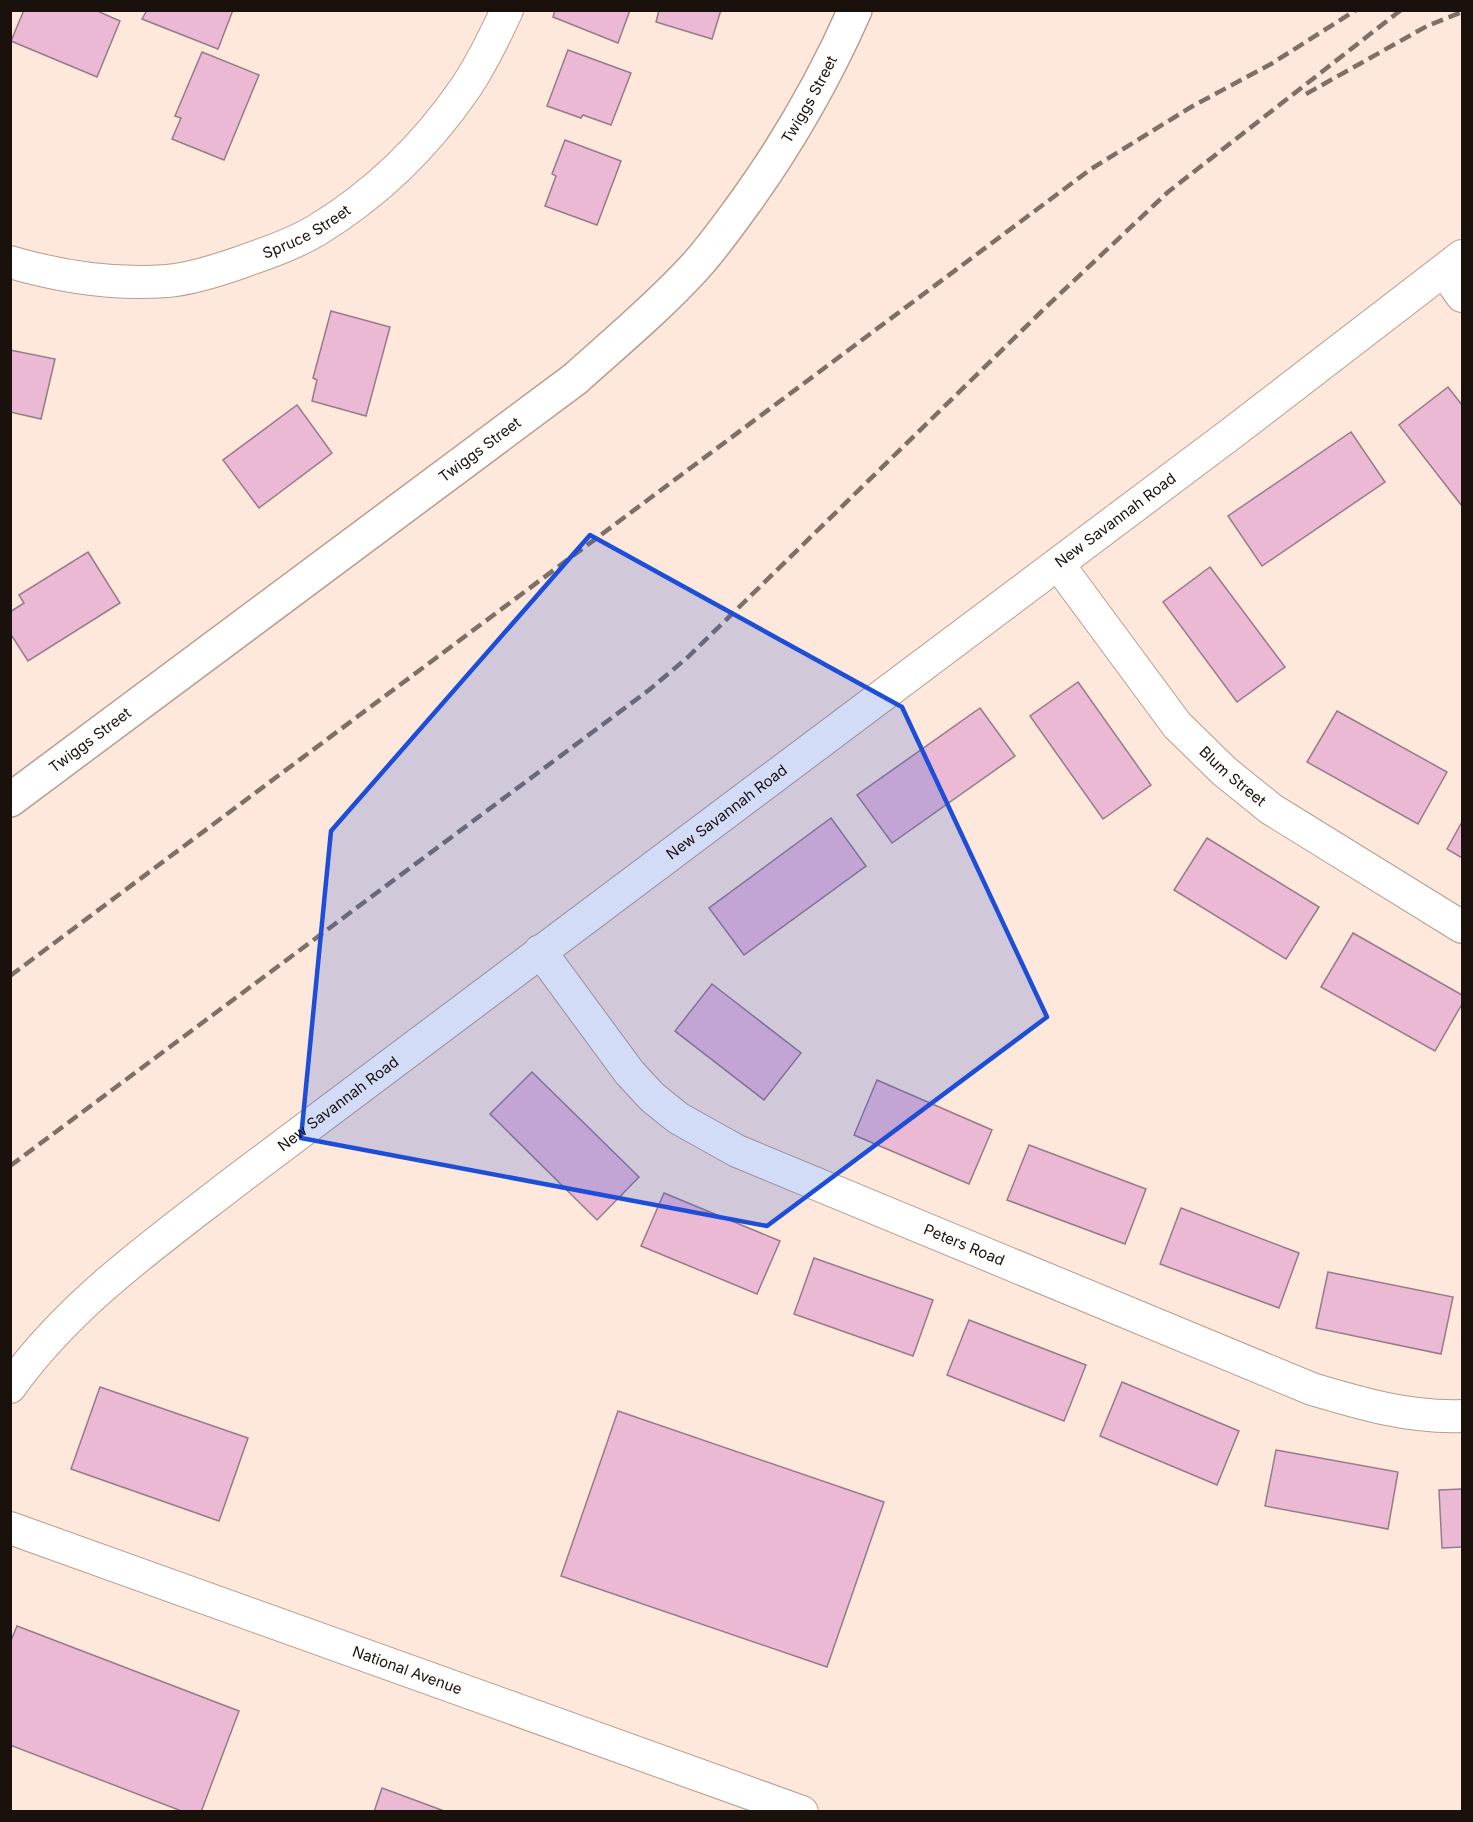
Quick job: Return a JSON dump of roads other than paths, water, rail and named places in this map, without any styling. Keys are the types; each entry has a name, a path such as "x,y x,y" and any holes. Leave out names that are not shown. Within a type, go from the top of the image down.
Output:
{"main road":[{"name":"Twiggs Street","path":"10,800 575,379 653,310 694,268 730,224 773,163 812,100 855,10"}],"street":[{"name":"Spruce Street","path":"10,262 33,269 85,278 122,282 169,280 205,274 260,256 315,231 377,188 430,134 467,85 507,10"},
{"path":"1453,264 1462,296"},
{"name":"New Savannah Road","path":"10,1387 51,1336 141,1255 237,1180 1058,564 1453,264"},
{"name":"Blum Street","path":"1058,564 1177,725 1224,771 1271,809 1462,927"},
{"name":"Peters Road","path":"540,951 629,1072 652,1097 678,1118 737,1151 1312,1389 1382,1410 1415,1415 1462,1416"},
{"name":"National Avenue","path":"10,1528 802,1812"}],"railway":[{"path":"10,976 1091,169 1191,107 1271,64 1356,10"},
{"path":"10,1166 649,690 688,657 1046,307 1168,192 1401,10"},
{"path":"1306,94 1427,26 1462,12"}]}
